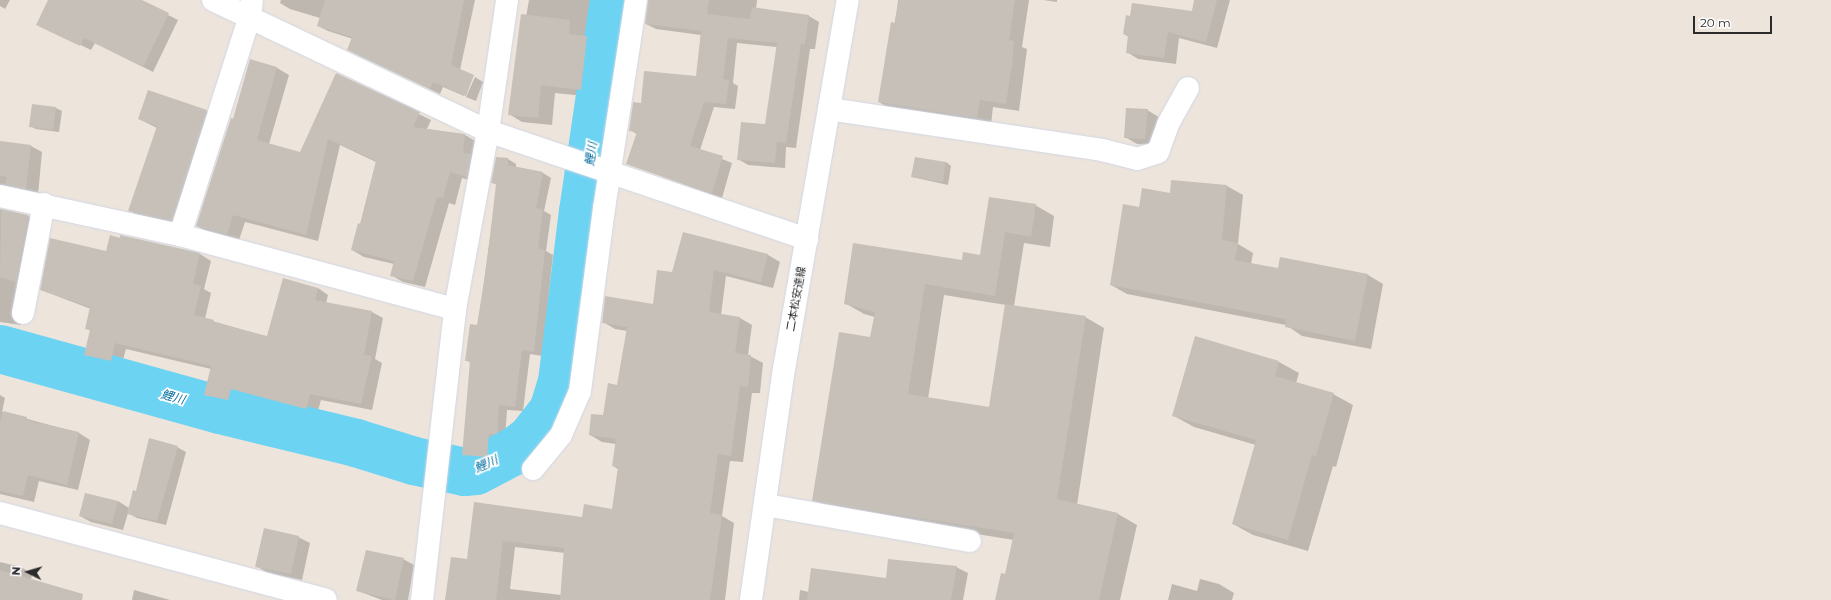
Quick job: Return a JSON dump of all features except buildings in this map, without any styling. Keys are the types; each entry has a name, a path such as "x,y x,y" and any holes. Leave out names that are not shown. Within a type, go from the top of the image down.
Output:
{"street":[{"path":"213,0 251,8 488,131 608,170 807,239"},
{"path":"422,600 455,309 488,131 507,0"},
{"path":"533,469 561,435 580,391 608,170 636,0"},
{"name":"二本松安達線","path":"751,600 766,505 784,369 848,0"},
{"path":"180,235 251,8"},
{"path":"829,109 1102,150 1137,158 1158,152 1168,124 1188,88"},
{"path":"0,196 44,204 180,235 455,309"},
{"path":"23,313 44,204"},
{"path":"766,505 970,541"},
{"path":"0,513 326,600"}],"waterway":[{"name":"鯉川","path":"0,349 220,410 356,443 414,461 465,472 476,471 518,449 531,439 553,411 562,382 583,212 614,0"}]}
